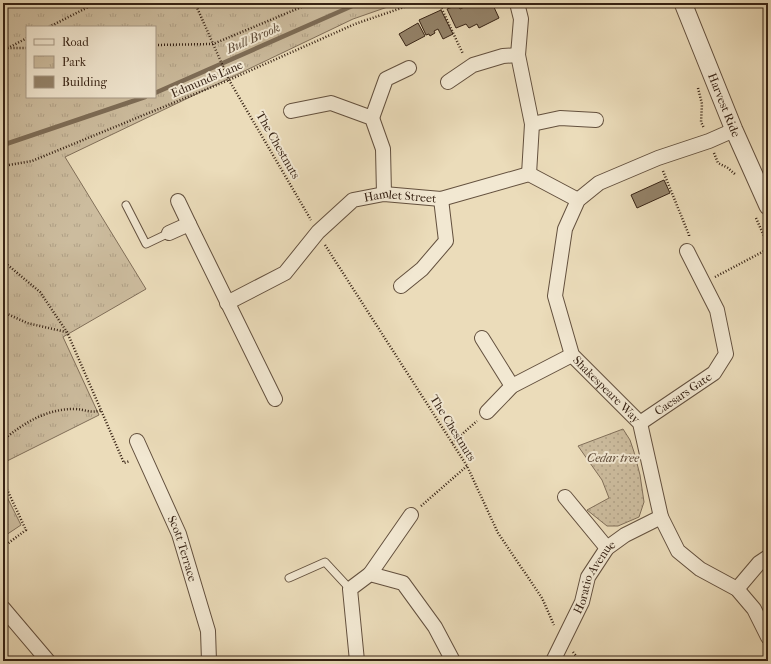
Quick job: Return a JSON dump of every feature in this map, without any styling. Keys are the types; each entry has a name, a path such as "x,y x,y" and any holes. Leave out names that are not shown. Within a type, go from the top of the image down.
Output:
{"street":[{"path":"517,3 521,19 518,55 532,124 529,174 578,200"},
{"name":"Harvest Ride","path":"683,3 734,130 768,206"},
{"path":"448,82 469,68 503,56 518,55"},
{"path":"384,194 383,149 372,118 386,79 409,68"},
{"path":"291,111 331,103 372,118"},
{"path":"532,124 560,118 596,120"},
{"name":"Shakespeare Way","path":"734,130 709,141 658,158 599,183 578,200 565,229 555,296 572,355 640,423 661,516 678,551 700,569 737,589 754,609 768,637"},
{"name":"Hamlet Street","path":"227,303 285,274 318,232 353,200 384,194 441,199 529,174"},
{"path":"401,286 422,268 446,241 441,199"},
{"path":"178,201 275,399"},
{"path":"169,233 189,224"},
{"name":"Caesars Gate","path":"640,423 714,373 726,354 717,310 687,251"},
{"path":"482,338 512,386"},
{"path":"487,412 512,386 572,355"},
{"name":"Scott Terrace","path":"137,441 179,534 208,631 209,661"},
{"path":"565,497 607,548"},
{"path":"357,661 350,589 370,574 411,514"},
{"name":"Horatio Avenue","path":"553,661 582,602 588,577 607,548 625,535 661,516"},
{"path":"737,589 759,563 768,557"},
{"path":"370,574 403,583 435,627 453,661"},
{"path":"3,608 48,661"}],"lane":[{"path":"126,205 146,244 169,233"},
{"path":"289,578 325,562 350,589"}],"path":[{"path":"51,26 96,3"},
{"name":"The Chestnuts","path":"195,3 225,73 311,220"},
{"path":"156,45 213,44 311,3"},
{"name":"Edmunds Lane","path":"3,166 32,161 229,80 355,24 416,3"},
{"path":"439,3 469,68"},
{"path":"3,51 26,39"},
{"path":"8,48 26,48"},
{"name":"Harvest Ride","path":"696,82 702,104 701,122"},
{"path":"658,158 689,235 687,251"},
{"name":"The Chestnuts","path":"324,244 467,466 498,533 542,598 555,628"},
{"path":"704,282 768,249"},
{"path":"3,261 40,292 67,332 124,463 143,454"},
{"path":"3,312 27,323 67,332"},
{"path":"3,440 16,429 40,415 61,410 76,409 94,413 102,410"},
{"path":"452,443 487,412"},
{"path":"411,514 467,466"},
{"path":"3,481 26,530 3,547"},
{"path":"574,654 580,661"}],"green space":[{"path":"3,3 399,3 353,19 65,157 146,289 63,337 99,415 3,463"},
{"name":"Cedar tree","path":"623,429 630,440 634,452 640,475 644,502 639,517 618,526 607,526 587,510 609,498 602,480 578,446"},
{"path":"3,489 21,525 3,537"}],"building":[{"path":"473,3 480,3 481,6 487,3 492,3 499,18 479,28 477,24 469,28 466,24 456,28 447,9 458,5 460,9"},
{"path":"441,10 453,34 443,39 438,29 430,36 429,34 426,35 419,20"},
{"path":"418,23 425,36 406,46 399,34"},
{"path":"664,180 670,193 637,208 631,195"}],"waterway":[{"name":"Bull Brook","path":"156,93 359,3"},
{"name":"Bull Brook","path":"3,145 142,98"}]}
